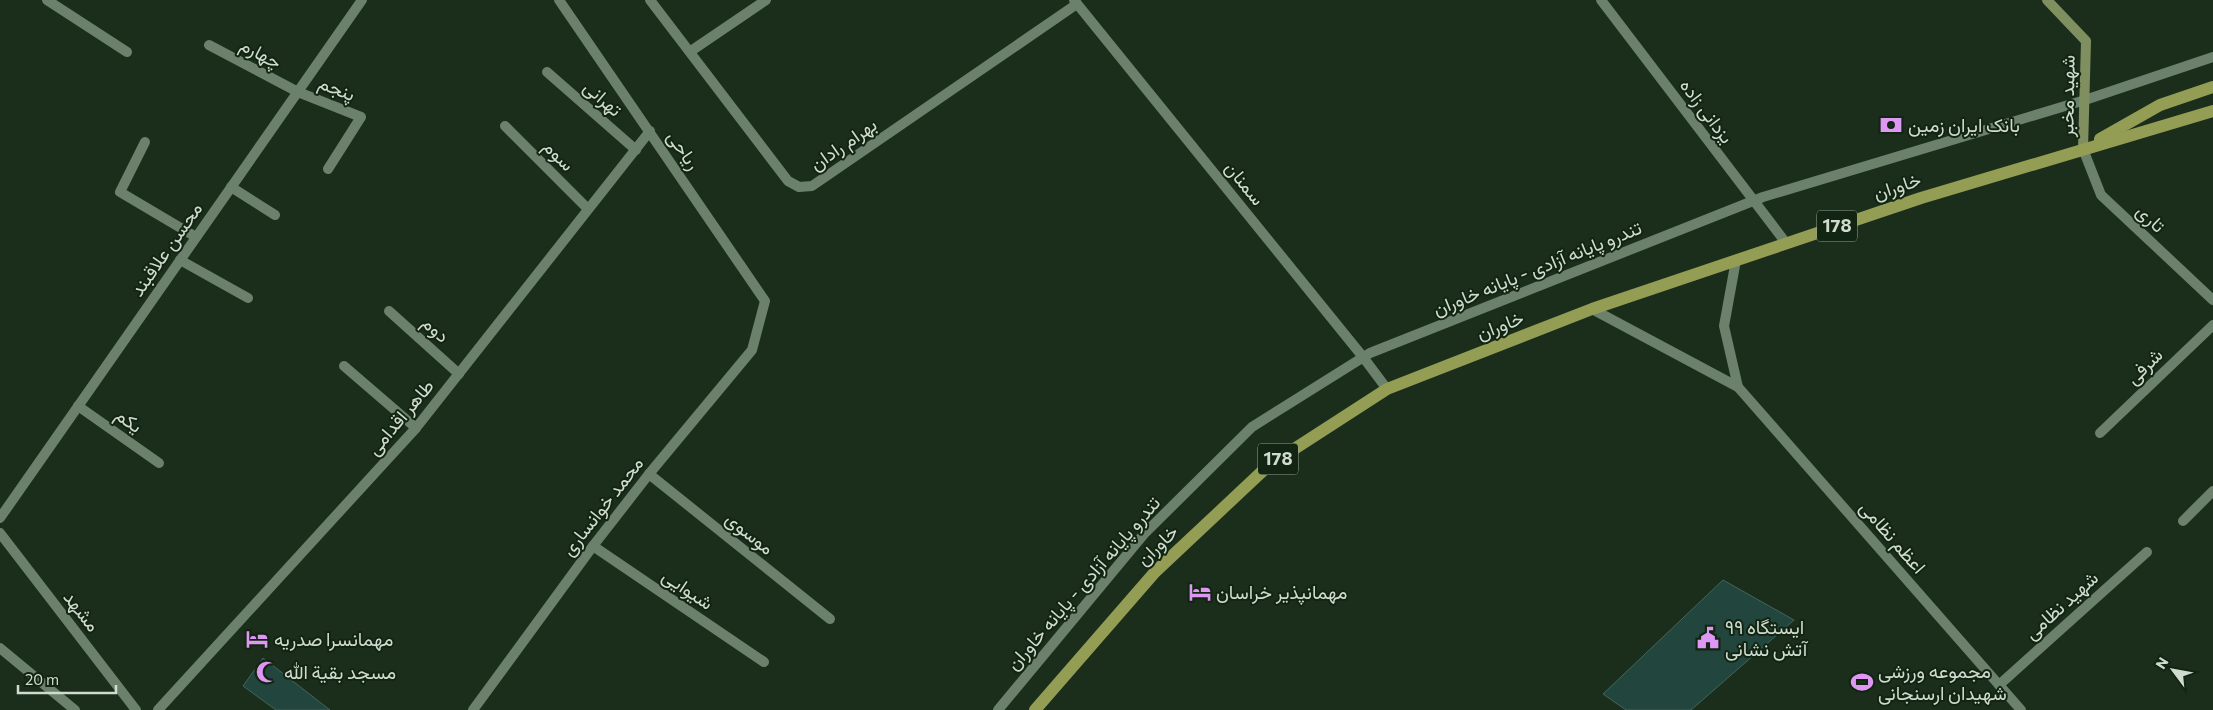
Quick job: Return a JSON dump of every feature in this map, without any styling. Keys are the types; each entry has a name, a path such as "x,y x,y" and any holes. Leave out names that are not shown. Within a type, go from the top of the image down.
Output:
{"main road":[{"name":"شهید مخبر","path":"2047,0 2086,41 2083,149"},
{"name":"خاوران","path":"2083,149 2160,105 2213,87"},
{"name":"خاوران","path":"1035,710 1155,572 1268,466 1387,389 1592,309 1736,260 1921,198 2213,111"}],"street":[{"path":"47,0 126,52"},
{"name":"محسن علاقبند","path":"0,518 362,0"},
{"name":"ریاحی","path":"559,0 765,301 759,325"},
{"name":"بهرام رادان","path":"650,0 691,51 788,181 799,187 812,186 1075,2"},
{"path":"691,51 766,0"},
{"name":"یزدانی زاده","path":"1600,0 1786,244"},
{"name":"سمنان","path":"1075,2 1387,389"},
{"name":"چهارم","path":"209,45 298,92"},
{"name":"تندرو پایانه آزادی - پایانه خاوران","path":"998,710 1144,534 1252,427 1363,357 1753,201 2085,100 2213,57"},
{"name":"تهرانی","path":"547,72 636,150"},
{"name":"پنجم","path":"298,92 361,117 328,169"},
{"name":"سوم","path":"505,126 588,209"},
{"name":"طاهر اقدامی","path":"158,710 416,428 650,131"},
{"path":"145,142 120,192 196,237"},
{"name":"تاری","path":"2083,149 2101,195 2213,300"},
{"path":"231,187 275,214"},
{"path":"180,260 248,298"},
{"name":"اعظم نظامی","path":"1736,260 1724,326 1738,387"},
{"name":"اعظم نظامی","path":"1592,309 1738,387 2021,710"},
{"name":"دوم","path":"389,311 459,374"},
{"name":"محمد خوانساری","path":"473,710 593,546 649,474 752,350 759,325"},
{"name":"شرفی","path":"2100,432 2213,325"},
{"path":"344,366 416,428"},
{"name":"یکم","path":"78,406 159,463"},
{"name":"موسوی","path":"649,474 830,619"},
{"path":"2183,522 2213,491"},
{"name":"مشهد","path":"0,533 136,710"},
{"name":"شیوایی","path":"593,546 764,662"},
{"name":"شهید نظامی","path":"1999,685 2147,552"},
{"path":"0,648 75,710"}],"building":[{"path":"1723,580 1794,620 1691,710 1626,710 1603,694"},
{"name":"مسجد بقیة الله","path":"263,658 330,710 276,710 243,686"}],"place":[{"name":"بانک ایران زمین","path":"1891,125"},
{"name":"مهمانپذیر خراسان","path":"1200,592"},
{"name":"ایستگاه ۹۹ آتش نشانی","path":"1708,638"},
{"name":"مهمانسرا صدریه","path":"257,639"},
{"name":"مسجد بقیة الله","path":"267,672"},
{"name":"مجموعه ورزشی شهیدان ارسنجانی","path":"1862,682"}]}
